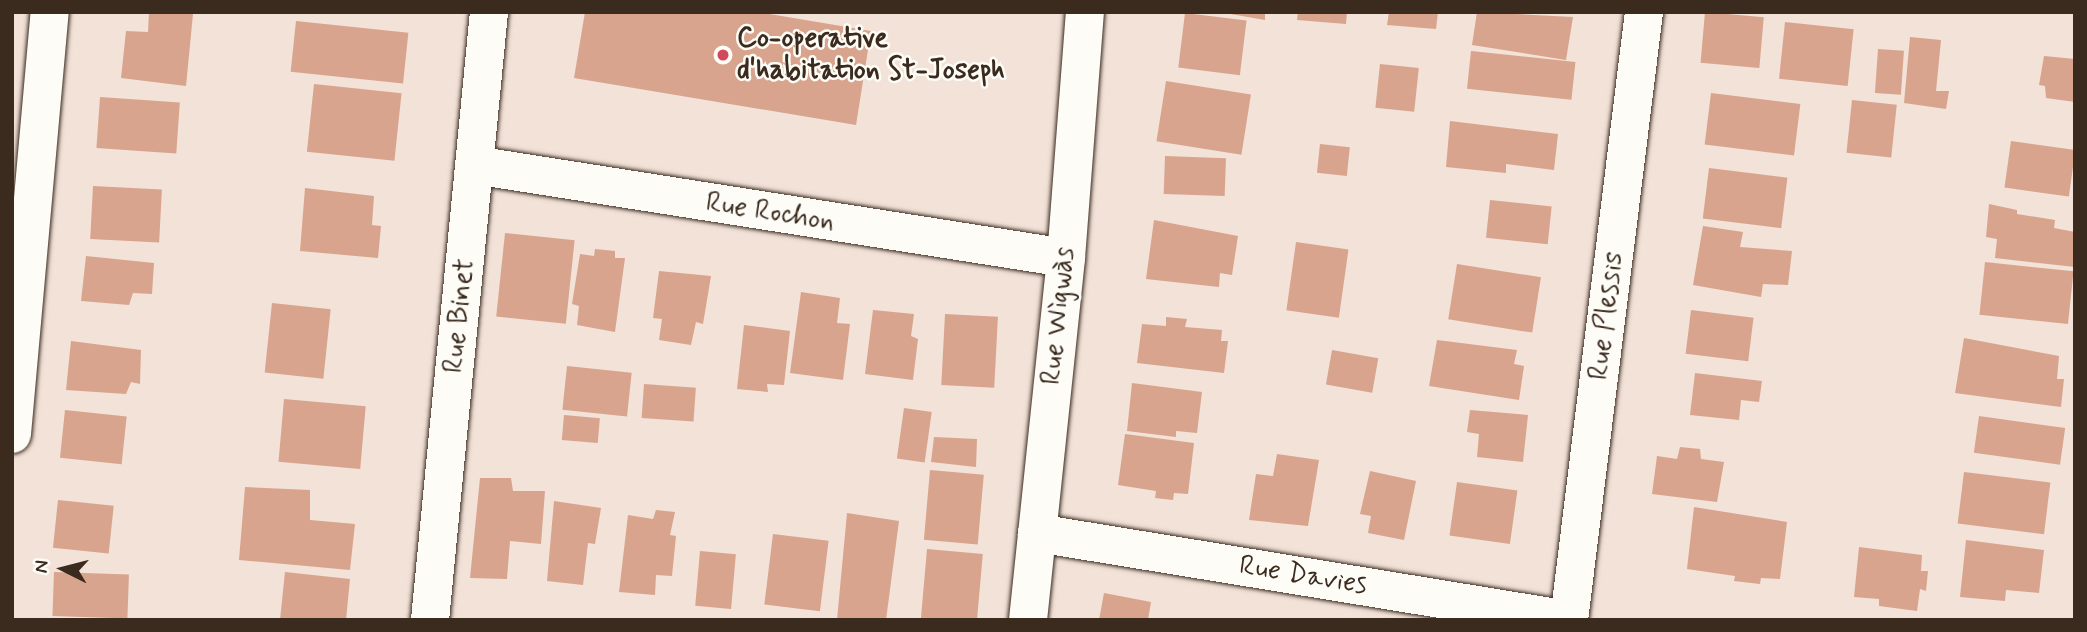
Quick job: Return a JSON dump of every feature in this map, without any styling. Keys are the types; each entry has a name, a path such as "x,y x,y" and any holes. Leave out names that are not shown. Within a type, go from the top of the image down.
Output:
{"street":[{"path":"12,433 50,12"},
{"name":"Rue Binet","path":"430,620 488,12"},
{"name":"Rue Wìgwàs","path":"1028,620 1066,258 1085,12"},
{"name":"Rue Plessis","path":"1569,620 1644,12"},
{"name":"Rue Rochon","path":"474,165 1066,258"},
{"name":"Rue Davies","path":"1037,533 1569,620"}],"building":[{"path":"149,12 193,14 186,86 121,78 126,31 148,32"},
{"name":"Co-operative d'habitation St-Joseph","path":"585,12 758,12 871,31 856,125 574,78"},
{"path":"1219,12 1265,12 1265,20"},
{"path":"1298,12 1347,12 1346,24 1297,20"},
{"path":"1389,12 1438,12 1436,29 1387,25"},
{"path":"1477,12 1573,17 1566,60 1472,45"},
{"path":"1705,12 1764,17 1759,68 1701,63"},
{"path":"1185,13 1247,21 1240,75 1178,68"},
{"path":"296,21 408,33 403,84 291,72"},
{"path":"1785,22 1854,29 1848,86 1779,79"},
{"path":"1910,37 1941,40 1936,91 1949,91 1946,109 1904,103"},
{"path":"1878,49 1904,51 1901,95 1875,93"},
{"path":"1471,51 1575,62 1571,100 1467,89"},
{"path":"2044,56 2075,59 2075,102 2046,98 2045,86 2039,85"},
{"path":"1380,64 1419,68 1414,112 1375,108"},
{"path":"1166,81 1251,94 1241,155 1156,141"},
{"path":"314,84 402,93 394,161 307,152"},
{"path":"1711,93 1800,104 1794,156 1705,145"},
{"path":"100,97 180,103 176,153 96,148"},
{"path":"1852,100 1897,105 1891,157 1846,153"},
{"path":"1450,121 1558,134 1554,170 1506,164 1506,173 1446,167"},
{"path":"2011,141 2075,150 2069,197 2004,188"},
{"path":"1320,144 1350,147 1347,176 1317,173"},
{"path":"1165,156 1226,158 1225,196 1164,194"},
{"path":"1709,168 1787,178 1781,228 1703,219"},
{"path":"93,186 162,190 159,243 90,239"},
{"path":"305,188 374,196 372,225 381,226 378,258 300,251"},
{"path":"1490,200 1552,206 1548,244 1486,238"},
{"path":"1989,204 2017,210 2017,214 2055,220 2054,228 2075,232 2075,267 1995,258 1997,239 1986,237"},
{"path":"1154,220 1238,236 1232,275 1220,273 1219,287 1146,279"},
{"path":"1703,226 1743,232 1740,247 1792,251 1788,285 1763,284 1761,297 1693,285"},
{"path":"505,233 575,240 566,324 496,317"},
{"path":"1296,242 1348,249 1339,318 1286,310"},
{"path":"595,249 615,251 615,258 625,258 615,332 577,325 579,306 572,304 580,254 594,256"},
{"path":"86,256 154,263 152,294 133,293 129,305 81,301"},
{"path":"1985,262 2074,271 2068,324 1979,315"},
{"path":"1457,264 1541,277 1532,333 1448,319"},
{"path":"659,271 711,276 703,324 696,322 691,345 659,340 662,319 653,318"},
{"path":"801,292 840,298 837,323 850,324 843,380 790,373"},
{"path":"272,303 331,309 323,379 265,373"},
{"path":"873,310 914,314 911,336 918,339 913,380 865,374"},
{"path":"1691,310 1754,318 1748,361 1686,354"},
{"path":"945,314 998,317 994,388 941,385"},
{"path":"1166,317 1187,319 1185,327 1222,330 1221,341 1228,341 1224,373 1137,363 1142,324 1166,326"},
{"path":"744,325 790,331 784,385 767,384 768,392 737,389"},
{"path":"1964,338 2059,356 2057,379 2064,379 2061,407 1955,393"},
{"path":"1437,340 1517,350 1514,364 1524,366 1519,400 1429,386"},
{"path":"71,341 141,350 140,384 131,382 126,394 66,390"},
{"path":"1332,350 1378,358 1372,393 1326,384"},
{"path":"567,366 632,373 627,417 562,410"},
{"path":"1695,373 1762,381 1759,402 1741,400 1739,420 1690,415"},
{"path":"1132,383 1202,392 1197,433 1176,431 1176,437 1127,431"},
{"path":"644,384 696,388 694,422 642,418"},
{"path":"284,399 366,406 360,469 279,462"},
{"path":"904,408 932,412 925,462 897,459"},
{"path":"65,410 127,416 122,464 60,458"},
{"path":"1470,410 1528,415 1523,462 1477,457 1479,434 1467,432"},
{"path":"564,415 600,418 598,443 562,440"},
{"path":"1979,416 2065,428 2060,465 1974,453"},
{"path":"1125,434 1194,443 1188,494 1174,493 1173,500 1155,498 1156,491 1118,485"},
{"path":"934,437 977,439 976,467 931,462"},
{"path":"1680,447 1700,449 1701,459 1724,462 1717,502 1652,494 1657,456 1677,459"},
{"path":"1277,454 1319,460 1308,526 1249,520 1256,474 1273,476"},
{"path":"930,470 984,475 978,544 924,540"},
{"path":"1370,471 1416,481 1404,540 1368,533 1371,516 1360,514"},
{"path":"1964,472 2050,483 2044,534 1958,524"},
{"path":"480,478 511,478 513,491 545,491 541,544 510,541 507,579 470,578"},
{"path":"1457,482 1517,490 1510,544 1449,535"},
{"path":"245,487 310,490 310,520 355,524 350,570 239,560"},
{"path":"58,500 114,506 109,554 53,548"},
{"path":"554,501 601,508 595,544 588,543 583,585 547,581"},
{"path":"1694,507 1787,522 1780,579 1761,578 1760,584 1734,581 1735,576 1687,569"},
{"path":"656,510 675,512 670,535 676,536 672,576 656,575 655,595 619,592 628,515 653,519"},
{"path":"847,513 899,521 886,620 837,620"},
{"path":"773,534 829,541 820,611 764,604"},
{"path":"1966,540 2044,550 2039,593 2006,590 2005,601 1960,597"},
{"path":"1859,547 1922,555 1921,571 1928,571 1926,591 1920,589 1917,611 1879,606 1879,599 1854,597"},
{"path":"927,549 983,554 977,620 921,620"},
{"path":"700,551 736,554 731,609 695,606"},
{"path":"54,572 129,575 127,619 52,616"},
{"path":"285,572 350,579 346,620 280,620"},
{"path":"1104,593 1151,602 1148,620 1099,620"}],"place":[{"name":"Co-operative d'habitation St-Joseph","path":"723,55"}]}
